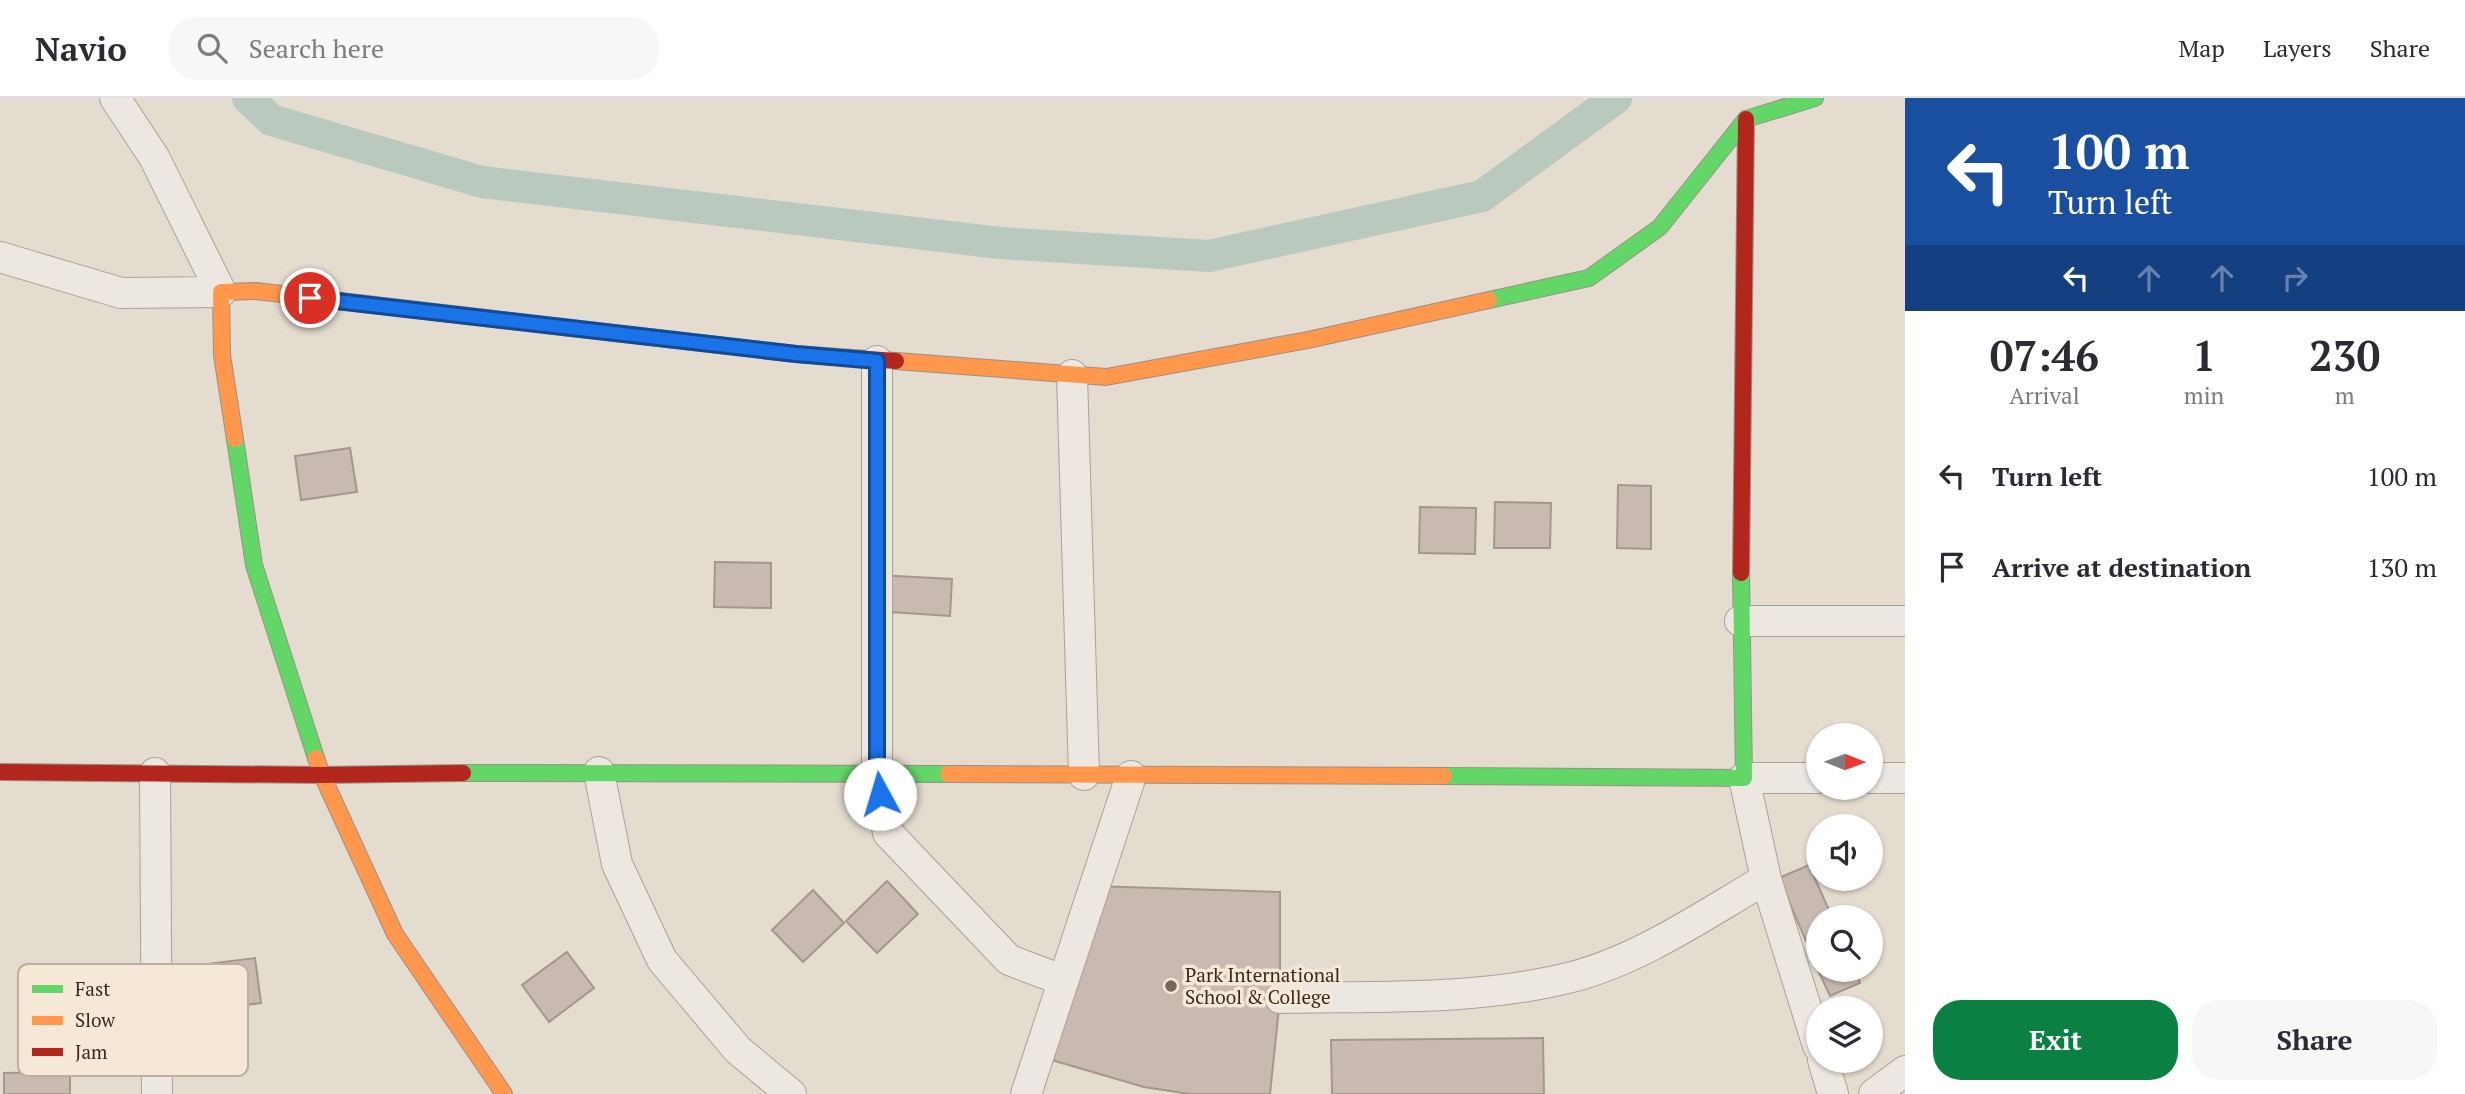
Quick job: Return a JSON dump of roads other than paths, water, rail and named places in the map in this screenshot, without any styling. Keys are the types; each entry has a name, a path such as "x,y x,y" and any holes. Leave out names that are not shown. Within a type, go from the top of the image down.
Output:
{"street":[{"path":"115,98 155,157 221,292 222,355 254,565 321,775 395,934 504,1094"},
{"path":"0,257 121,293 256,291 796,354 1105,377 1308,340 1589,278 1660,227 1746,119 1815,98"},
{"path":"1746,119 1740,621 1744,778 1766,880 1806,1008"},
{"path":"877,361 877,774 888,833 1009,960 1062,980"},
{"path":"1072,375 1084,775"},
{"path":"1740,621 1905,621"},
{"path":"0,772 1806,778"},
{"path":"599,772 617,864 662,960 738,1050 791,1094"},
{"path":"155,774 156,964"},
{"path":"1026,1094 1131,776"},
{"path":"1883,778 1905,778"},
{"path":"1280,999 1474,994 1572,977 1639,952 1766,880"},
{"path":"1874,1094 1905,1071"},
{"path":"1827,1073 1833,1094"},
{"path":"157,1076 157,1094"}],"waterway":[{"path":"248,98 271,120 482,182 1000,243 1209,256 1482,196 1616,98"}],"place":[{"name":"Park International School & College","path":"1171,986"}]}
